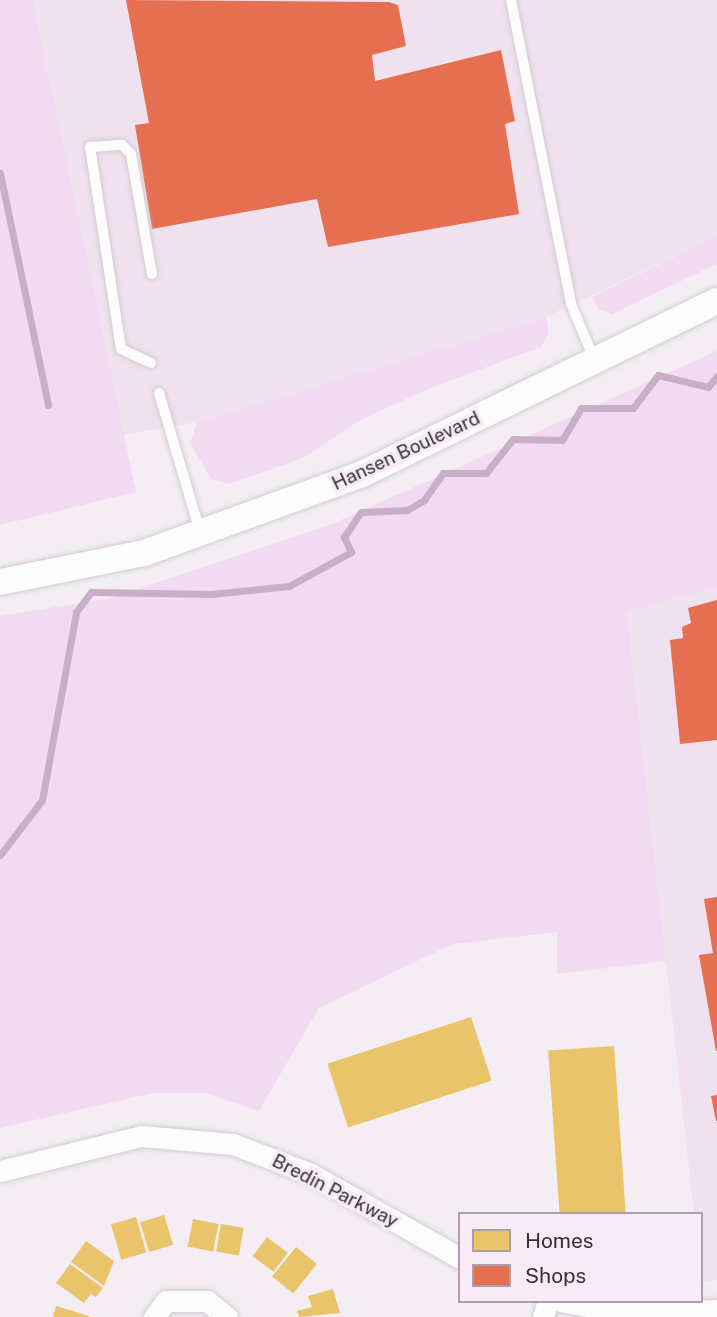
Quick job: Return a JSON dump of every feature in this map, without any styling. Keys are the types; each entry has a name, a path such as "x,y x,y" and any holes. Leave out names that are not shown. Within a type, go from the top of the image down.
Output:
{"street":[{"name":"Hansen Boulevard","path":"0,582 144,553 360,475 717,301"},
{"name":"Bredin Parkway","path":"0,1171 141,1136 233,1144 311,1174 458,1257"},
{"path":"154,1317 166,1301 207,1301 226,1317"},
{"path":"571,1303 625,1313 717,1310"}],"lane":[{"path":"511,0 571,304 595,361"},
{"path":"151,363 121,349 90,147 122,145 131,154 152,274"},
{"path":"159,393 200,532"}],"shaded area":[{"path":"0,0 33,0 136,492 0,525"},
{"path":"33,0 717,0 717,236 546,317 197,422 123,435"},
{"path":"717,236 717,264 612,314 598,309 592,297"},
{"path":"546,317 549,332 541,347 428,389 359,421 305,457 258,474 228,484 211,479 190,443 197,422"},
{"path":"717,351 717,588 627,611 666,961 557,974 557,932 453,944 319,1008 259,1111 205,1093 153,1093 0,1128 0,616 111,598 332,524"},
{"path":"717,588 717,1280 703,1282 703,1212 694,1212 627,610"}],"building: Homes":[{"path":"471,1017 492,1081 348,1127 327,1064"},
{"path":"614,1046 626,1212 559,1212 548,1051"},
{"path":"164,1215 173,1245 149,1252 140,1222"},
{"path":"136,1217 146,1253 121,1260 111,1224"},
{"path":"193,1219 219,1224 213,1251 188,1246"},
{"path":"221,1224 244,1228 239,1256 216,1252"},
{"path":"267,1237 288,1253 273,1272 253,1256"},
{"path":"86,1241 114,1261 104,1286 71,1262"},
{"path":"296,1247 317,1264 293,1294 272,1277"},
{"path":"70,1264 103,1288 96,1297 91,1294 84,1303 56,1283"},
{"path":"333,1289 340,1313 299,1317 297,1311 312,1307 308,1296"},
{"path":"56,1306 89,1316 89,1317 53,1317"}],"building: Shops":[{"path":"126,0 389,2 398,5 406,46 372,55 375,81 501,50 515,121 505,124 519,214 328,247 317,199 152,229 135,125 149,123"},
{"path":"717,600 717,740 680,744 670,640 683,638 682,627 691,623 688,608"},
{"path":"717,897 716,1051 699,955 713,953 704,899"},
{"path":"717,1095 717,1121 716,1121 711,1096"}],"waterway":[{"path":"0,173 48,405"},
{"path":"0,855 42,800 76,612 91,592 211,594 289,586 351,552 344,537 361,512 407,510 424,500 443,473 486,473 513,439 562,440 581,408 633,408 658,375 708,387 717,376"}]}
